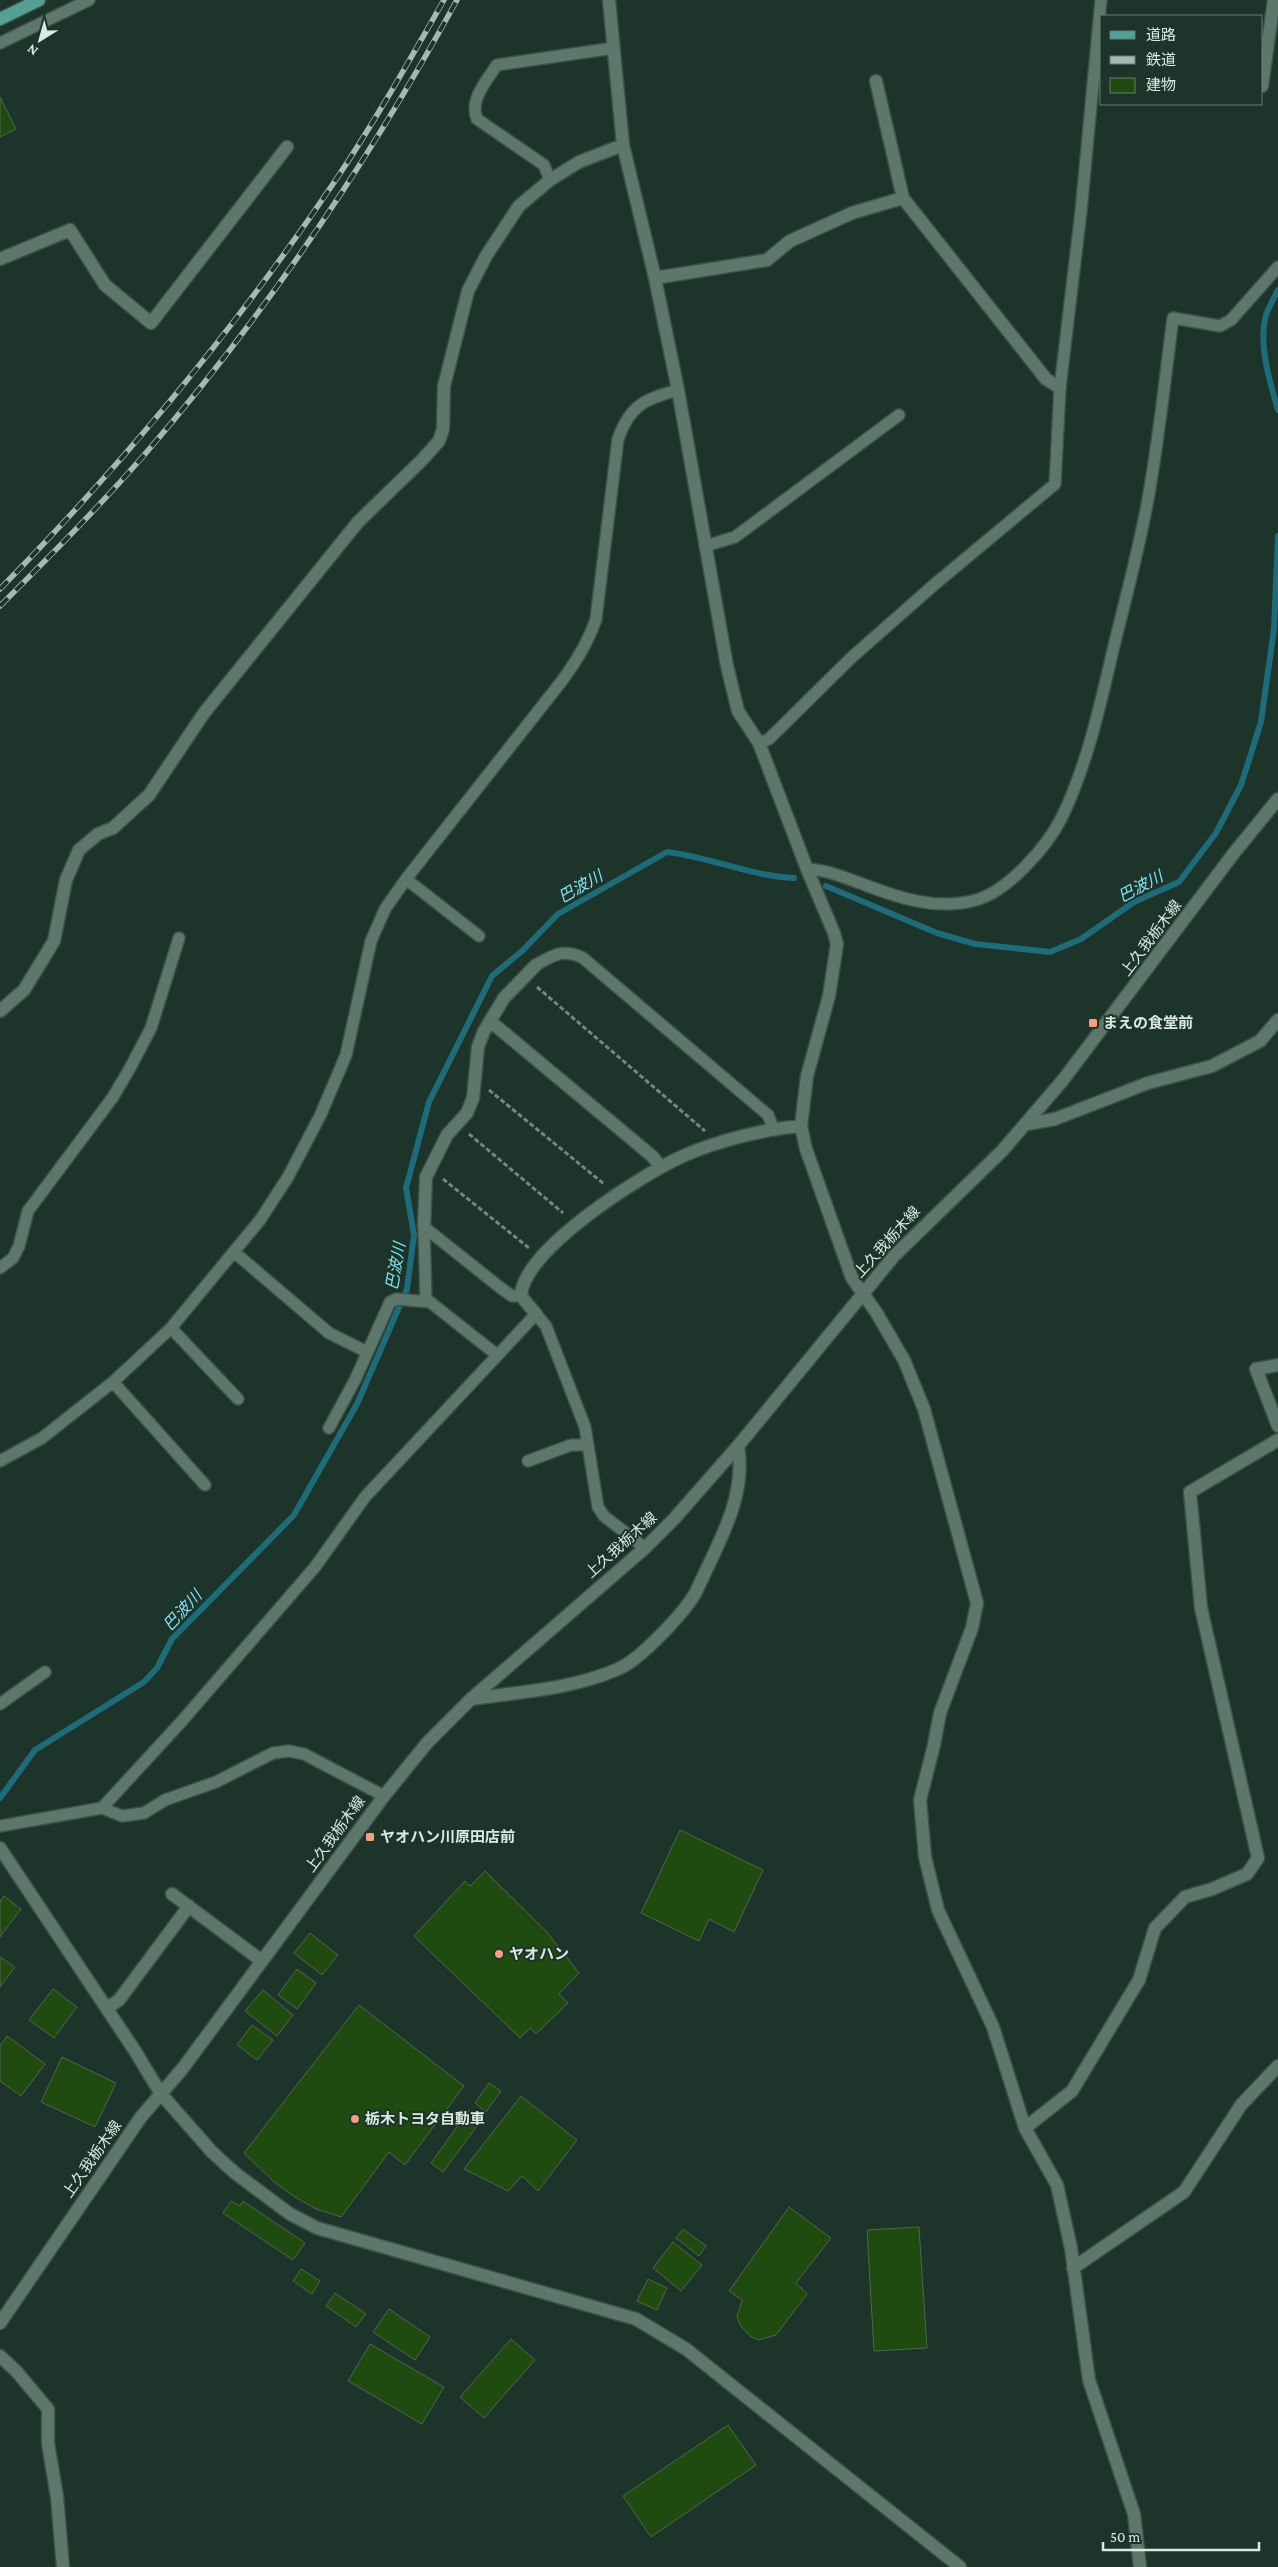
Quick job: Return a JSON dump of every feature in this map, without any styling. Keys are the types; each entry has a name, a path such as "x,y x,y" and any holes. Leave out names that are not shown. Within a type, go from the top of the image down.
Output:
{"main road":[{"path":"0,19 39,0"}],"street":[{"path":"609,0 623,145 655,278 678,390 727,666 738,711 760,743 837,944 829,996 807,1076 801,1126 806,1149 852,1278 904,1360 924,1409 977,1603 972,1628 940,1713 920,1800 926,1856 938,1910 993,2027 1025,2128 1057,2185 1071,2248 1089,2380 1134,2514 1140,2567"},
{"path":"1263,79 1274,0"},
{"path":"876,81 903,198 1046,379 1060,388"},
{"path":"0,1011 24,990 54,941 66,880 79,850 98,834 113,828 149,795 204,713 358,522 439,441 443,429 444,386 468,291 486,256 519,206 550,180 579,162 623,145"},
{"path":"0,259 70,230 105,284 151,323 287,147"},
{"path":"655,278 767,260 790,241 852,213 903,198"},
{"name":"上久我栃木線","path":"0,2323 141,2117 161,2094 262,1961 384,1796 427,1743 471,1699 645,1548 674,1519 738,1446 862,1294 922,1226 1027,1124 1063,1080 1240,846 1278,799"},
{"path":"424,1227 426,1177 448,1135 467,1113 474,1098 478,1047 490,1021 504,998 536,964"},
{"path":"1027,1124 1055,1119 1148,1082 1212,1066 1260,1041 1278,1020"},
{"path":"490,1021 652,1156 661,1167"},
{"path":"536,1314 521,1296 522,1286 529,1271 540,1257 574,1226 615,1196 684,1155 774,1130 801,1126"},
{"path":"1278,1365 1256,1369 1278,1426"},
{"path":"1025,2128 1072,2091 1139,1980 1155,1928 1185,1896 1248,1874 1258,1858 1200,1608 1190,1492 1278,1440"},
{"path":"471,1699 592,1679 620,1669 659,1635 689,1604 696,1592 735,1503 741,1465 738,1446"},
{"path":"0,1848 107,2008 161,2094 212,2152 235,2173 290,2214 311,2224 354,2239 636,2320 678,2344 960,2567"},
{"path":"172,1894 262,1961"},
{"path":"107,2008 118,2000 189,1906"},
{"path":"1073,2268 1184,2192 1241,2105 1278,2066"},
{"path":"0,2356 17,2372 48,2409 48,2442 57,2497 63,2567"}],"lane":[{"path":"0,43 89,0"},
{"path":"760,743 769,738 851,658 935,584 1055,484 1060,388 1081,211 1101,0"},
{"path":"550,180 544,165 477,119 474,112 477,98 497,65 614,48"},
{"path":"807,869 824,870 885,893 916,901 949,905 974,901 995,892 1017,874 1045,843 1062,817 1096,719 1148,500 1173,318 1220,326 1231,320 1278,267"},
{"path":"0,1461 42,1438 113,1382 170,1328 234,1252 269,1206 321,1114 346,1055 370,941 385,909 406,879 577,660 590,635 596,619 618,439 624,422 637,407 652,398 678,390"},
{"path":"705,546 735,537 899,415"},
{"path":"406,879 479,936"},
{"path":"0,1268 13,1258 16,1252 28,1211 113,1097 130,1068 150,1028 180,938"},
{"path":"536,964 559,952 573,953 583,958 768,1115 774,1130"},
{"path":"424,1227 502,1289 512,1296 521,1296"},
{"path":"422,1300 424,1227"},
{"path":"234,1252 329,1333 367,1352"},
{"path":"330,1428 390,1302 396,1299 422,1300 497,1355"},
{"path":"102,1808 182,1721 315,1567 365,1497 536,1314 546,1326 585,1427 598,1507 604,1516 645,1548"},
{"path":"170,1328 238,1399"},
{"path":"113,1382 205,1485"},
{"path":"528,1461 571,1445 588,1445"},
{"path":"0,1704 45,1672"},
{"path":"0,1826 102,1808 122,1816 144,1813 165,1800 216,1782 273,1753 289,1751 304,1754 384,1796"}],"path":[{"path":"524,975 704,1130 713,1146"},
{"path":"475,1085 486,1087 615,1196"},
{"path":"460,1121 469,1134 570,1219 574,1226"},
{"path":"430,1169 540,1257"}],"building":[{"path":"0,97 16,129 0,137"},
{"path":"680,1830 763,1870 734,1932 709,1919 699,1941 641,1913"},
{"name":"ヤオハン","path":"485,1871 546,1931 579,1973 559,1994 568,2003 536,2034 530,2028 520,2038 414,1936 465,1881 470,1886"},
{"path":"4,1896 21,1909 0,1937 0,1901"},
{"path":"310,1933 338,1955 322,1975 294,1953"},
{"path":"0,1957 15,1967 0,1987"},
{"path":"297,1969 316,1983 297,2009 278,1995"},
{"path":"53,1989 77,2007 54,2038 29,2020"},
{"path":"263,1990 293,2015 277,2036 245,2011"},
{"name":"栃木トヨタ自動車","path":"359,2005 464,2086 405,2165 389,2152 341,2217 316,2209 295,2197 274,2182 244,2153"},
{"path":"252,2025 273,2040 257,2060 237,2045"},
{"path":"7,2036 45,2064 21,2096 0,2081 0,2046"},
{"path":"62,2057 116,2083 95,2127 41,2102"},
{"path":"489,2083 501,2091 486,2112 475,2103"},
{"path":"521,2096 577,2140 538,2191 522,2176 508,2191 464,2169"},
{"path":"469,2110 482,2119 443,2172 431,2163"},
{"path":"231,2201 240,2206 243,2201 305,2243 293,2260 223,2213"},
{"path":"789,2207 831,2238 796,2283 807,2294 776,2335 759,2340 751,2337 740,2325 737,2317 742,2300 729,2291"},
{"path":"919,2227 927,2348 874,2351 867,2230"},
{"path":"683,2229 706,2246 699,2256 676,2238"},
{"path":"673,2242 702,2265 681,2291 653,2268"},
{"path":"301,2269 320,2281 312,2294 293,2281"},
{"path":"648,2279 667,2288 657,2310 637,2301"},
{"path":"335,2293 366,2314 356,2327 326,2306"},
{"path":"389,2309 430,2337 415,2360 373,2332"},
{"path":"511,2339 535,2360 484,2418 460,2397"},
{"path":"370,2344 444,2387 422,2424 348,2381"},
{"path":"728,2425 756,2465 651,2537 623,2496"}],"waterway":[{"path":"1278,290 1266,315 1263,342 1266,365 1278,410"},
{"name":"巴波川","path":"826,886 937,933 975,944 1050,952 1081,939 1134,902 1179,882 1216,833 1241,785 1261,722 1274,629 1278,536"},
{"name":"巴波川","path":"0,1798 35,1750 144,1682 157,1668 172,1639 294,1515 357,1404 407,1289 414,1235 406,1188 429,1102 492,976 522,951 558,914 667,852 683,854 762,874 794,878"}],"railway":[{"path":"0,589 91,493 177,393 258,289 335,181 391,92 444,0"},
{"path":"0,606 128,474 232,347 273,292 351,178 388,119 457,0"}],"place":[{"name":"まえの食堂前","path":"1093,1023"},
{"name":"ヤオハン川原田店前","path":"370,1837"},
{"name":"ヤオハン","path":"499,1954"},
{"name":"栃木トヨタ自動車","path":"355,2119"}]}
